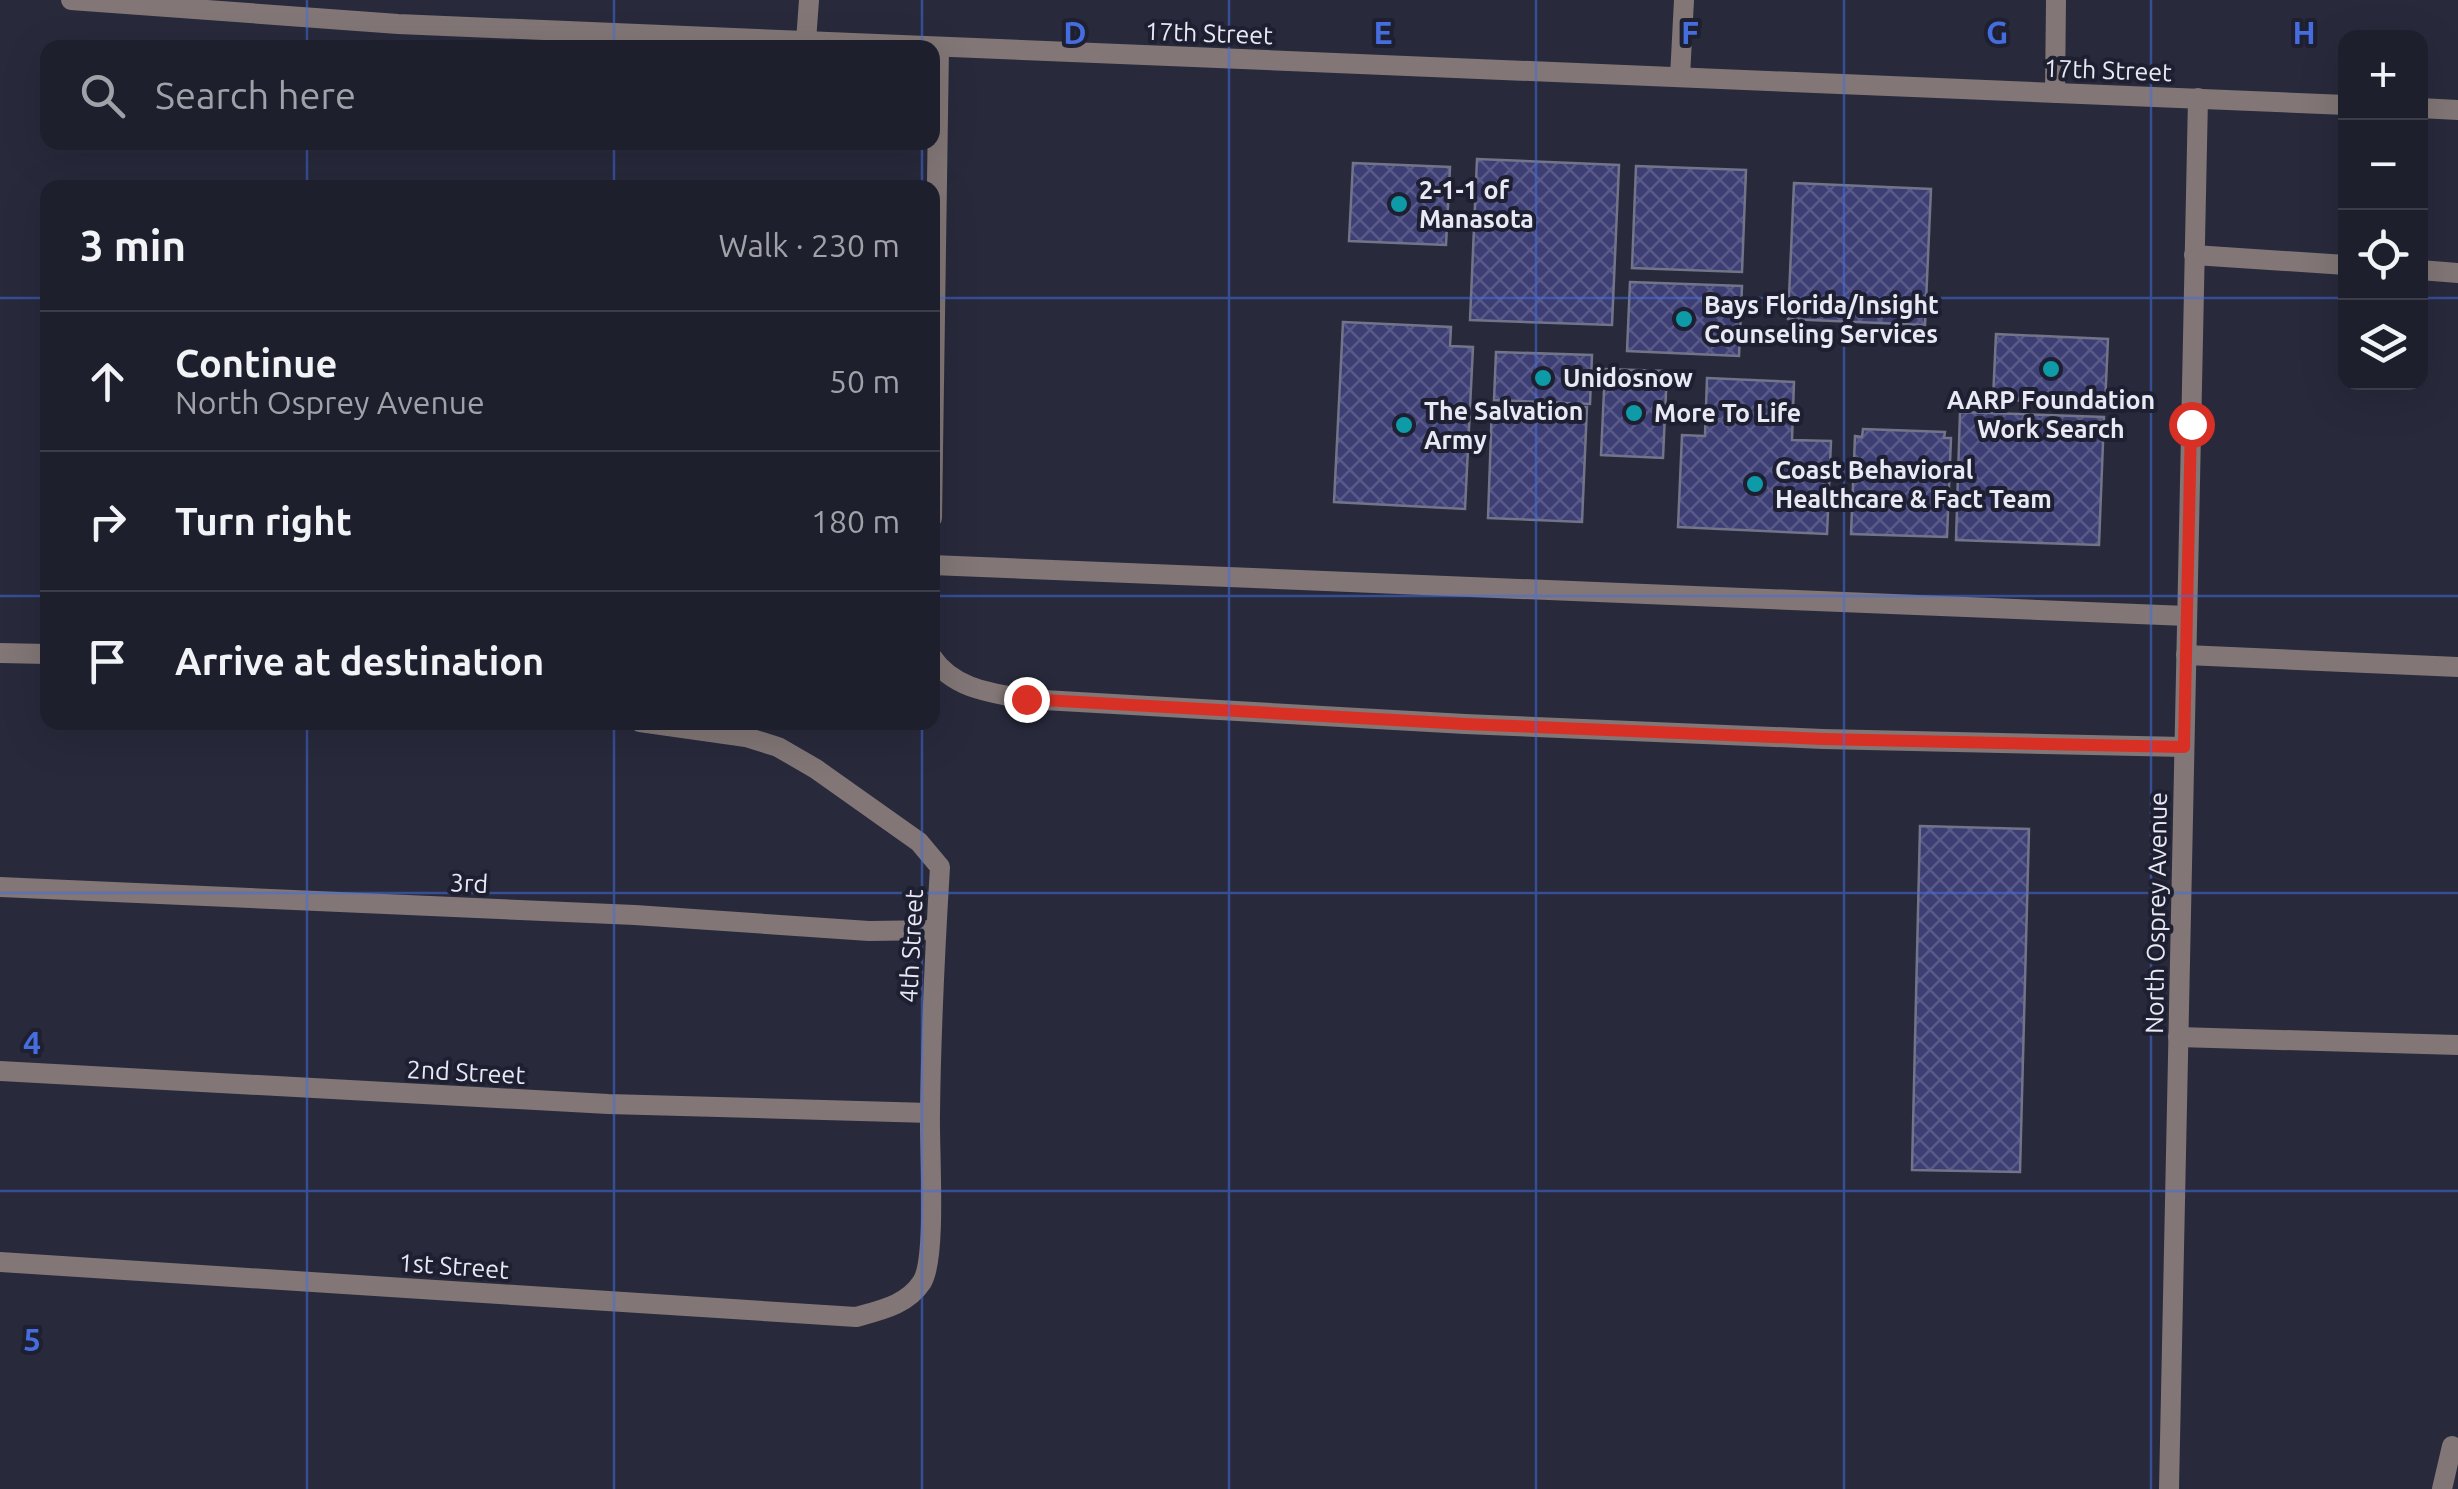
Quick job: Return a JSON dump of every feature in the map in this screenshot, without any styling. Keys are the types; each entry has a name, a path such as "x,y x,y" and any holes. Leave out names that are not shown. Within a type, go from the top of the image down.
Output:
{"street":[{"name":"17th Street","path":"71,0 398,24 782,40"},
{"path":"806,40 808,0"},
{"path":"1680,78 1684,0"},
{"path":"2054,93 2056,0"},
{"name":"17th Street","path":"940,46 2338,105"},
{"name":"North Osprey Avenue","path":"2169,1489 2198,98"},
{"path":"2428,108 2458,110"},
{"path":"937,150 937,180"},
{"path":"2194,255 2338,264"},
{"path":"2428,271 2458,273"},
{"path":"940,564 2186,616"},
{"path":"0,653 40,654"},
{"path":"2186,656 2458,667"},
{"path":"940,669 976,690 1026,699 1485,725 1823,739 2184,747"},
{"name":"4th Street","path":"697,730 746,737 778,748 816,769 919,842 940,867 930,1114 930,1257 923,1281 903,1301"},
{"name":"3rd","path":"0,887 615,914 870,931 936,930"},
{"path":"2178,1037 2458,1044"},
{"name":"2nd Street","path":"0,1072 608,1104 930,1114"},
{"name":"1st Street","path":"0,1262 856,1317 903,1301"},
{"path":"2442,1489 2452,1446"}],"building":[{"path":"1477,159 1619,165 1612,325 1470,320"},
{"name":"2-1-1 of Manasota","path":"1353,163 1450,167 1446,245 1349,241"},
{"path":"1636,166 1746,170 1742,272 1632,268"},
{"path":"1794,183 1931,189 1925,325 1788,319"},
{"name":"Bays Florida/Insight Counseling Services","path":"1630,282 1742,286 1739,356 1627,351"},
{"name":"The Salvation Army","path":"1343,322 1451,327 1450,346 1473,347 1465,509 1334,502"},
{"name":"AARP Foundation Work Search","path":"1996,334 2108,339 2105,405 1993,399"},
{"name":"Unidosnow","path":"1496,352 1592,355 1590,404 1494,400"},
{"name":"More To Life","path":"1605,369 1667,371 1663,458 1601,455"},
{"name":"Coast Behavioral Healthcare & Fact Team","path":"1707,378 1794,382 1792,440 1831,441 1827,534 1678,527 1682,435 1705,436"},
{"path":"1492,404 1587,407 1582,522 1488,518"},
{"path":"1960,412 2104,417 2099,545 1956,540"},
{"path":"1863,429 1945,432 1944,438 1951,438 1947,537 1851,534 1855,436 1862,437"},
{"path":"1920,826 2029,829 2020,1172 1912,1170"}],"place":[{"name":"2-1-1 of Manasota","path":"1399,204"},
{"name":"Bays Florida/Insight Counseling Services","path":"1684,319"},
{"name":"AARP Foundation Work Search","path":"2051,369"},
{"name":"Unidosnow","path":"1543,378"},
{"name":"More To Life","path":"1634,413"},
{"name":"The Salvation Army","path":"1404,425"},
{"name":"Coast Behavioral Healthcare & Fact Team","path":"1755,484"}],"route":[{"path":"1026,699 1823,739 2184,747 2191,424"}]}
